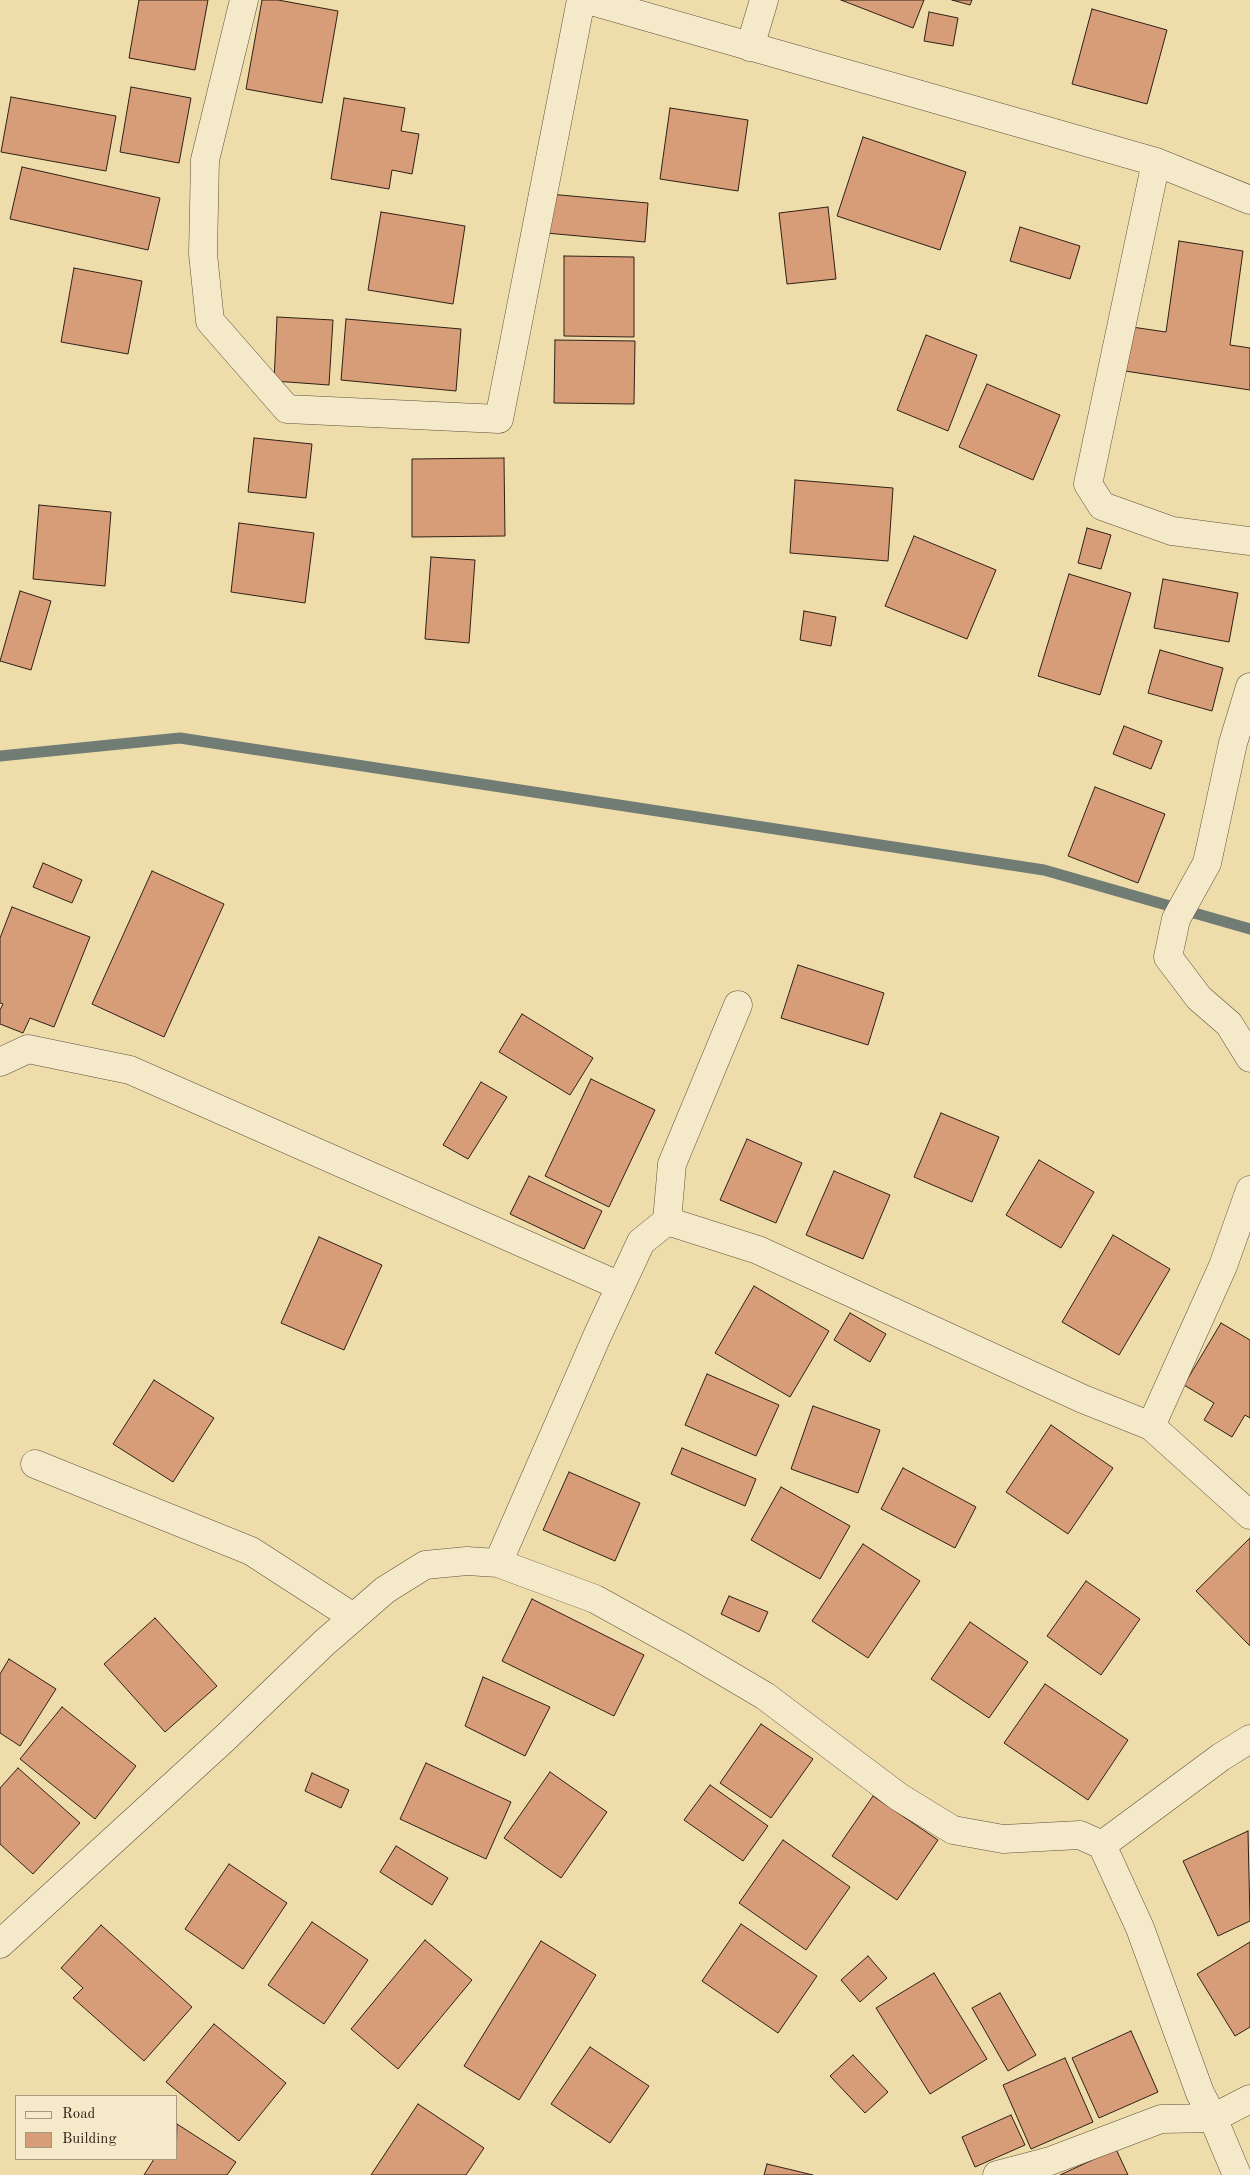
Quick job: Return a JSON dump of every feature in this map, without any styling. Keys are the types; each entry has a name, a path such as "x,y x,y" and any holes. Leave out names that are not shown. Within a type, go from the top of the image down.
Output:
{"street":[{"path":"244,0 205,160 203,254 210,321 286,409 498,419 581,0"},
{"path":"588,0 1156,162 1250,200"},
{"path":"750,47 764,0"},
{"path":"1156,162 1088,484 1102,506 1172,531 1250,540"},
{"path":"1250,687 1233,743 1207,864 1176,919 1168,957 1199,998 1229,1024 1250,1058"},
{"path":"498,1563 641,1242 667,1221 672,1164 738,1005"},
{"path":"0,1062 28,1049 130,1070 620,1286"},
{"path":"1151,1426 1223,1266 1250,1190"},
{"path":"667,1221 758,1250 1083,1399 1151,1426 1250,1515"},
{"path":"35,1464 251,1551 353,1617"},
{"path":"0,1944 224,1739 353,1617 385,1590 425,1565 467,1561 498,1563 595,1599 765,1696 899,1797 953,1830 1003,1839 1080,1835 1102,1845 1140,1928 1200,2093 1213,2118 1237,2175"},
{"path":"1102,1845 1221,1757 1250,1739"},
{"path":"997,2175 1050,2161 1161,2119 1213,2118 1250,2099"}],"building":[{"path":"139,0 208,0 195,70 129,58"},
{"path":"262,0 278,0 338,11 322,103 246,89"},
{"path":"841,0 924,0 913,28"},
{"path":"952,0 972,0 970,5"},
{"path":"1092,9 1167,30 1147,104 1072,84"},
{"path":"929,12 958,18 953,46 924,41"},
{"path":"131,87 191,98 179,163 120,152"},
{"path":"11,97 116,116 106,171 1,152"},
{"path":"344,98 405,108 401,131 419,134 412,174 392,170 389,189 331,179"},
{"path":"670,108 748,120 738,191 660,179"},
{"path":"863,137 966,172 940,250 837,216"},
{"path":"22,167 160,198 148,250 10,219"},
{"path":"549,194 648,203 645,242 546,233"},
{"path":"828,207 836,279 787,284 779,213"},
{"path":"381,212 465,226 453,304 368,290"},
{"path":"1020,227 1080,246 1070,279 1010,261"},
{"path":"1179,241 1243,251 1230,345 1250,348 1250,390 1125,371 1132,327 1166,332"},
{"path":"564,256 634,257 634,337 564,336"},
{"path":"74,268 142,281 128,354 61,342"},
{"path":"277,317 333,320 329,385 274,381"},
{"path":"346,319 461,329 456,391 341,380"},
{"path":"926,335 977,355 948,431 897,410"},
{"path":"555,340 635,341 634,404 554,403"},
{"path":"987,384 1060,415 1033,480 959,447"},
{"path":"254,438 312,444 306,498 248,492"},
{"path":"504,458 505,536 412,537 412,459"},
{"path":"795,480 893,488 888,561 790,553"},
{"path":"39,505 111,512 105,586 33,579"},
{"path":"239,523 314,533 305,603 231,592"},
{"path":"1087,528 1111,535 1101,569 1078,563"},
{"path":"914,536 996,570 967,639 885,606"},
{"path":"431,557 475,560 469,643 425,639"},
{"path":"1069,574 1131,593 1100,695 1038,676"},
{"path":"1163,579 1238,593 1229,642 1154,628"},
{"path":"20,591 51,601 31,670 0,661"},
{"path":"804,611 836,617 831,646 800,640"},
{"path":"1160,650 1223,668 1212,711 1148,693"},
{"path":"1124,726 1162,741 1151,769 1113,754"},
{"path":"1095,787 1165,814 1138,883 1068,856"},
{"path":"43,863 82,880 72,903 33,887"},
{"path":"152,871 224,904 164,1037 92,1004"},
{"path":"12,907 90,937 54,1027 30,1018 23,1033 0,1024 0,1010 3,1004 0,1003 0,938"},
{"path":"798,965 884,993 868,1045 781,1018"},
{"path":"522,1014 593,1058 570,1095 499,1052"},
{"path":"591,1079 655,1110 609,1207 545,1176"},
{"path":"481,1082 507,1097 468,1159 443,1145"},
{"path":"941,1113 999,1137 972,1202 914,1177"},
{"path":"747,1139 802,1163 776,1223 720,1200"},
{"path":"1039,1160 1094,1192 1061,1248 1006,1215"},
{"path":"834,1171 890,1195 863,1259 806,1235"},
{"path":"529,1176 602,1211 584,1249 510,1214"},
{"path":"1113,1235 1170,1269 1119,1355 1062,1322"},
{"path":"319,1237 382,1265 344,1350 281,1323"},
{"path":"754,1286 829,1331 790,1397 715,1353"},
{"path":"850,1313 886,1334 870,1362 834,1340"},
{"path":"1221,1323 1250,1340 1250,1418 1245,1415 1232,1437 1204,1420 1214,1403 1184,1385"},
{"path":"707,1374 779,1405 756,1456 685,1425"},
{"path":"154,1380 214,1418 173,1482 113,1444"},
{"path":"813,1406 880,1430 858,1493 791,1469"},
{"path":"1051,1425 1113,1468 1068,1534 1006,1492"},
{"path":"682,1448 756,1479 745,1506 671,1474"},
{"path":"903,1468 976,1507 955,1548 881,1509"},
{"path":"569,1472 640,1503 615,1561 543,1530"},
{"path":"781,1487 850,1526 820,1579 751,1540"},
{"path":"1250,1538 1250,1646 1196,1591"},
{"path":"863,1544 920,1581 868,1658 812,1621"},
{"path":"1086,1581 1140,1619 1101,1675 1047,1636"},
{"path":"729,1596 768,1612 759,1632 721,1614"},
{"path":"532,1599 644,1655 614,1716 502,1661"},
{"path":"155,1618 217,1686 165,1732 104,1664"},
{"path":"970,1622 1028,1662 989,1718 931,1679"},
{"path":"9,1659 56,1689 20,1746 0,1733 0,1674"},
{"path":"483,1677 550,1707 525,1756 465,1726"},
{"path":"1045,1684 1128,1740 1088,1800 1004,1743"},
{"path":"62,1707 136,1766 95,1819 20,1759"},
{"path":"761,1724 813,1759 771,1818 720,1783"},
{"path":"426,1763 511,1802 486,1859 400,1819"},
{"path":"18,1768 80,1823 33,1874 0,1844 0,1788"},
{"path":"550,1772 607,1812 561,1878 504,1838"},
{"path":"312,1773 349,1790 341,1808 305,1791"},
{"path":"710,1785 768,1826 743,1861 684,1820"},
{"path":"873,1796 938,1840 897,1900 832,1856"},
{"path":"1248,1831 1250,1921 1218,1936 1183,1861"},
{"path":"783,1840 850,1887 806,1950 739,1903"},
{"path":"396,1846 448,1878 432,1905 380,1872"},
{"path":"229,1864 287,1903 243,1969 185,1929"},
{"path":"312,1922 368,1960 324,2024 268,1985"},
{"path":"741,1924 817,1976 778,2033 702,1981"},
{"path":"101,1925 192,2007 144,2061 73,1998 83,1988 61,1968"},
{"path":"425,1940 472,1980 398,2069 351,2029"},
{"path":"541,1941 596,1975 519,2100 464,2066"},
{"path":"1250,1942 1250,2027 1235,2036 1197,1974"},
{"path":"868,1956 887,1978 860,2002 841,1980"},
{"path":"934,1973 987,2059 930,2094 876,2008"},
{"path":"1000,1993 1036,2055 1008,2071 972,2008"},
{"path":"214,2024 286,2083 239,2141 166,2082"},
{"path":"1131,2031 1158,2092 1099,2118 1072,2058"},
{"path":"590,2047 649,2086 610,2143 551,2104"},
{"path":"853,2055 888,2092 865,2113 830,2076"},
{"path":"1065,2058 1093,2122 1031,2149 1003,2085"},
{"path":"418,2104 484,2148 466,2175 371,2175"},
{"path":"1011,2115 1025,2145 975,2167 962,2137"},
{"path":"178,2125 236,2162 227,2175 144,2175 153,2160 178,2160"},
{"path":"1116,2149 1128,2175 1060,2175"},
{"path":"767,2164 813,2175 764,2175"}],"waterway":[{"path":"0,756 180,738 1044,870 1250,929"}]}
